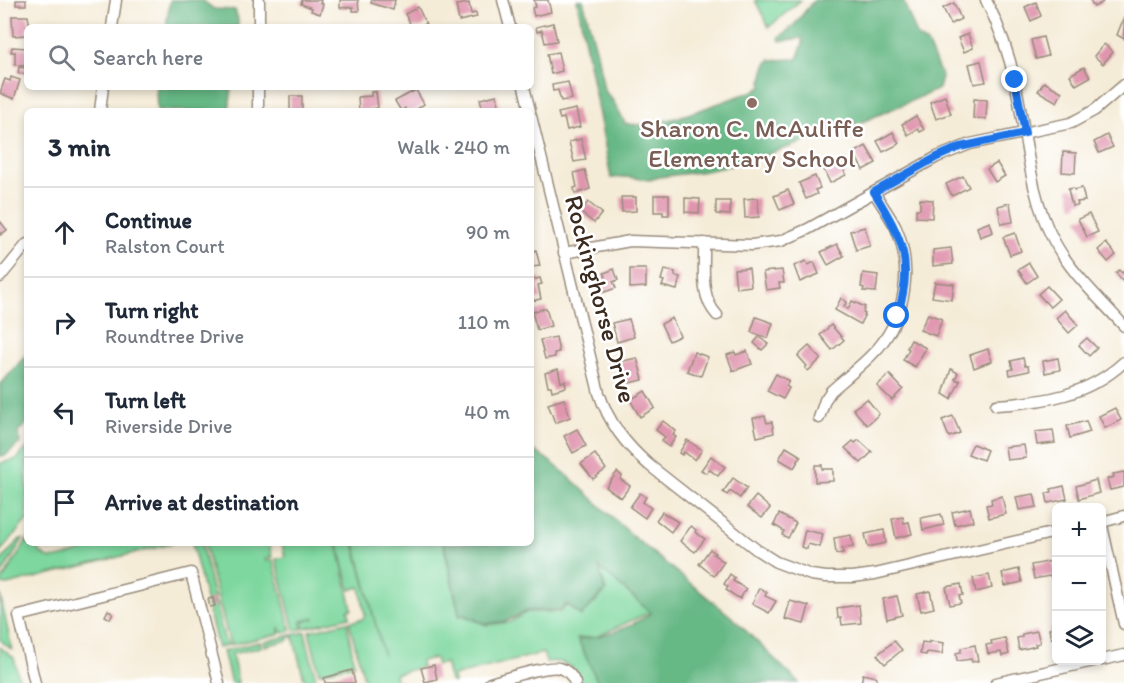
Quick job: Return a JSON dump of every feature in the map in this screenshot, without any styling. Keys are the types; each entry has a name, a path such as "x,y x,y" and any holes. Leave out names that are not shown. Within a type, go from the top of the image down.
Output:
{"street":[{"path":"112,24 116,0"},
{"path":"259,0 259,24"},
{"path":"503,0 509,24"},
{"path":"986,0 1007,52 1015,80 1038,202 1054,241 1076,273 1124,326"},
{"path":"564,253 630,241 752,245 781,241 808,229 937,157 960,147 1071,123 1095,110 1124,85"},
{"path":"100,108 103,90"},
{"path":"258,90 258,108"},
{"path":"525,90 529,108"},
{"name":"Rockinghorse Drive","path":"534,128 603,406 619,434 649,465 757,550 776,562 811,574 826,577 853,577 875,574 1052,533"},
{"path":"819,418 825,400 831,392 871,356 890,332 904,292 906,269 901,241 895,226 874,192"},
{"path":"704,243 705,296 717,315"},
{"path":"0,277 24,248"},
{"path":"996,405 1035,402 1064,396 1099,381 1124,362"},
{"path":"1106,522 1124,516"},
{"path":"1106,546 1124,624"},
{"path":"34,683 19,616 191,573 219,683"},
{"path":"1106,659 1124,655"},
{"path":"996,683 1077,665"},
{"path":"490,683 554,667 566,670 575,683"}],"green space":[{"path":"170,0 202,0 214,9 235,10 238,19 238,24 166,24"},
{"path":"577,0 583,0 604,90 625,123 637,125 670,119 762,87 764,69 770,60 797,59 803,43 802,38 780,41 779,38 795,24 814,0 903,0 918,38 927,43 942,77 939,89 862,122 745,162 650,180 627,177 611,178"},
{"path":"755,0 801,0 769,27"},
{"path":"156,90 232,90 229,108 157,108"},
{"path":"24,357 24,427 18,432 20,443 5,456 0,456 0,385"},
{"path":"24,451 24,524 0,552 0,463 17,459"},
{"path":"534,451 566,474 636,539 733,618 799,683 598,683 578,639 616,631 651,613 599,567 605,591 581,615 567,604 560,610 527,611 506,621 486,624 459,613 445,546 534,546"},
{"path":"20,539 23,539 0,577 0,562"},
{"path":"24,545 35,546 49,558 74,554 93,546 162,546 7,585 0,584"},
{"path":"193,546 202,546 224,638 228,645 218,648"},
{"path":"205,546 270,546 272,557 265,559 266,561 273,560 291,631 281,633 279,627 279,634 230,645"},
{"path":"283,546 338,546 352,609 348,610 350,617 304,628 302,622 302,629 294,630 276,559 285,557"},
{"path":"339,546 355,546 384,657 356,546 444,546 460,619 460,614 486,625 510,622 527,612 560,612 567,605 581,616 606,591 599,567 650,612 596,637 577,638 598,683 581,683 572,668 563,663 546,662 543,653 453,676 454,683 450,681 445,663 437,665 435,658 421,661 422,667 395,674 397,683 365,683 349,622 363,619 365,614 360,587 350,590"},
{"path":"0,594 12,650 0,640"},
{"path":"347,622 354,664 319,673 309,631"},
{"path":"305,632 317,683 305,683 293,636 289,637 289,640 264,646 263,642"},
{"path":"260,642 261,647 232,654 238,683 231,683 223,651"},
{"path":"0,647 14,658 20,683 0,683"}],"building":[{"path":"16,0 26,0 26,5 16,5"},
{"path":"302,0 321,0 320,3 323,4 320,14 301,4"},
{"path":"340,0 358,0 359,11 353,11 353,7 340,8"},
{"path":"372,0 395,0 393,10 371,3"},
{"path":"534,0 548,0 551,12 534,16 532,8 536,7"},
{"path":"1090,0 1102,0 1103,2 1094,7"},
{"path":"1036,2 1041,16 1031,21 1025,7"},
{"path":"469,3 471,14 476,13 477,17 459,21 456,5"},
{"path":"954,3 961,19 951,24 943,8"},
{"path":"418,7 426,24 410,24 405,14"},
{"path":"12,16 28,16 29,24 24,24 24,35 13,36"},
{"path":"1124,17 1124,39 1117,35"},
{"path":"553,23 557,41 545,43 542,30 537,32 536,27"},
{"path":"968,34 973,48 964,52 958,38"},
{"path":"1043,37 1048,56 1036,59 1031,40"},
{"path":"1104,44 1113,52 1103,64 1094,56"},
{"path":"12,47 24,48 24,66 15,65 15,52 11,52"},
{"path":"558,52 562,71 551,74 547,54"},
{"path":"981,61 986,82 974,84 969,64"},
{"path":"19,67 24,68 24,74 18,73"},
{"path":"1084,67 1090,77 1076,85 1070,75"},
{"path":"11,77 20,80 14,99 0,93 5,79 10,81"},
{"path":"568,82 572,99 561,101 558,90 553,91 552,85"},
{"path":"1044,82 1062,92 1057,102 1038,91"},
{"path":"416,90 424,104 418,108 399,108 395,101"},
{"path":"371,92 376,92 378,108 359,108 358,97 371,96"},
{"path":"497,95 499,108 482,108 480,99"},
{"path":"290,96 302,96 302,108 290,108"},
{"path":"945,96 951,114 936,119 930,102"},
{"path":"974,99 987,100 986,119 973,118"},
{"path":"576,109 580,127 567,130 564,118 560,119 558,113"},
{"path":"916,116 924,130 920,132 918,129 908,135 902,124"},
{"path":"893,132 899,144 883,152 877,141"},
{"path":"1107,135 1113,147 1099,153 1094,142"},
{"path":"581,139 586,160 574,162 569,142"},
{"path":"866,146 876,163 863,170 854,153"},
{"path":"1063,152 1076,153 1075,173 1062,172"},
{"path":"841,163 846,175 830,183 824,170"},
{"path":"997,163 1005,176 995,182 987,169"},
{"path":"585,170 590,189 575,194 574,188 577,187 574,173"},
{"path":"815,176 820,188 815,190 817,194 806,199 799,183"},
{"path":"963,176 969,187 952,196 946,184"},
{"path":"1073,188 1074,190 1082,188 1085,201 1077,202 1078,205 1072,206 1068,189"},
{"path":"788,190 794,204 780,210 774,196"},
{"path":"654,195 669,195 669,215 654,212"},
{"path":"621,197 636,197 636,211 622,212"},
{"path":"685,198 700,199 699,213 685,212"},
{"path":"758,198 759,217 745,218 744,199"},
{"path":"920,199 933,200 932,218 916,217 916,209 920,209"},
{"path":"716,201 730,201 730,215 716,214"},
{"path":"588,202 602,213 594,223 580,212"},
{"path":"1010,203 1013,222 1001,224 998,206"},
{"path":"1089,214 1098,232 1087,237 1078,219"},
{"path":"0,221 7,230 0,235"},
{"path":"990,222 993,232 980,237 977,227"},
{"path":"865,227 870,246 856,250 850,231"},
{"path":"1015,233 1021,251 1010,255 1003,237"},
{"path":"1106,243 1116,255 1108,262 1098,250"},
{"path":"837,244 844,256 828,265 821,252"},
{"path":"951,248 953,264 933,266 933,250"},
{"path":"536,250 540,266 534,267 534,251"},
{"path":"806,261 808,265 814,262 819,274 800,282 794,266"},
{"path":"1029,263 1037,276 1027,283 1018,270"},
{"path":"749,268 751,286 736,288 734,269"},
{"path":"614,269 618,280 613,282 616,288 599,294 594,281 606,276 604,273"},
{"path":"630,269 646,269 646,287 630,288"},
{"path":"664,270 675,272 675,276 680,277 677,290 662,286"},
{"path":"782,270 784,283 779,283 780,288 766,290 763,272"},
{"path":"1119,270 1122,273 1124,271 1124,283 1116,273"},
{"path":"863,273 878,275 876,292 863,291 864,288 861,287"},
{"path":"540,278 542,284 538,285 541,299 534,300 534,279"},
{"path":"935,282 954,284 952,300 932,297"},
{"path":"1047,286 1059,299 1050,307 1038,294"},
{"path":"841,298 847,302 844,306 848,309 852,301 865,307 863,312 865,314 860,324 835,310"},
{"path":"546,308 551,326 537,330 534,311"},
{"path":"1065,310 1078,325 1069,333 1056,318"},
{"path":"928,314 942,319 936,336 920,330"},
{"path":"756,317 773,323 768,338 751,332"},
{"path":"672,318 680,336 669,341 661,324"},
{"path":"629,319 634,337 617,342 612,323"},
{"path":"831,325 844,340 832,350 820,335"},
{"path":"556,337 559,352 554,353 555,357 545,359 540,340"},
{"path":"759,337 768,344 762,350 754,343"},
{"path":"1087,338 1097,348 1089,356 1079,345"},
{"path":"911,340 926,348 915,367 903,360"},
{"path":"809,346 821,359 808,371 805,368 807,366 798,356"},
{"path":"988,349 992,361 974,368 970,355"},
{"path":"747,351 752,364 733,371 727,355"},
{"path":"694,352 708,357 701,376 687,371"},
{"path":"637,358 643,380 624,384 618,362"},
{"path":"1023,358 1029,371 1010,375 1009,370 1013,369 1011,361"},
{"path":"1058,358 1060,370 1045,373 1043,361"},
{"path":"558,369 561,382 565,381 566,387 552,391 551,386 548,386 545,373"},
{"path":"951,369 958,373 955,379 960,381 951,399 943,394"},
{"path":"776,374 789,381 786,386 789,388 783,399 767,391"},
{"path":"889,374 903,389 892,400 877,386"},
{"path":"645,391 655,408 640,417 630,400"},
{"path":"564,399 570,417 555,423 548,404"},
{"path":"867,399 879,414 867,425 853,409"},
{"path":"1115,408 1121,420 1105,428 1099,416"},
{"path":"765,416 767,423 772,422 774,433 757,437 753,418"},
{"path":"953,416 960,433 949,437 942,420"},
{"path":"663,421 676,431 673,435 676,437 669,447 661,441 665,437 656,430"},
{"path":"1086,421 1090,432 1070,438 1067,426"},
{"path":"577,429 586,446 573,453 564,436"},
{"path":"1053,430 1055,443 1037,445 1035,432"},
{"path":"687,440 702,450 695,460 684,452 682,455 679,453"},
{"path":"859,440 872,452 861,463 845,448 853,441 855,443"},
{"path":"973,444 987,450 983,460 968,454"},
{"path":"1024,445 1026,458 1007,460 1005,447"},
{"path":"786,447 801,456 794,468 779,459"},
{"path":"595,454 606,469 593,479 581,464"},
{"path":"711,456 725,467 718,476 710,470 706,473 701,470"},
{"path":"815,465 822,465 822,469 833,469 833,481 815,482"},
{"path":"617,472 622,476 620,479 630,486 621,498 606,487"},
{"path":"1124,472 1124,487 1110,490 1107,479 1114,477 1113,474"},
{"path":"733,478 747,488 740,498 730,491 727,495 723,492"},
{"path":"1096,480 1099,493 1079,499 1076,486"},
{"path":"1064,486 1067,499 1048,503 1046,493 1052,492 1051,489"},
{"path":"640,493 646,497 643,502 651,508 645,518 630,507"},
{"path":"1034,494 1037,507 1019,510 1016,497"},
{"path":"756,496 770,508 762,518 747,507"},
{"path":"1002,496 1006,514 989,518 986,505 992,504 991,499"},
{"path":"970,508 973,521 955,525 952,512"},
{"path":"662,512 678,522 671,532 656,520"},
{"path":"779,514 796,523 788,538 782,535 784,531 774,525"},
{"path":"941,514 944,525 923,530 921,518"},
{"path":"903,517 904,523 909,522 912,534 896,538 892,519"},
{"path":"691,526 705,539 695,552 680,541"},
{"path":"805,530 823,534 820,547 808,544 807,549 801,547"},
{"path":"884,530 886,543 868,547 865,534"},
{"path":"851,535 853,547 842,548 843,553 836,554 834,538"},
{"path":"710,549 724,562 714,576 699,564"},
{"path":"1052,561 1052,576 1034,579 1031,565"},
{"path":"1019,569 1022,582 1005,586 1002,573"},
{"path":"730,574 735,578 733,581 746,589 740,599 726,590 728,587 724,584"},
{"path":"989,575 992,588 976,592 973,578"},
{"path":"961,584 963,595 959,596 961,603 950,605 946,587"},
{"path":"759,588 767,592 765,596 776,601 769,613 752,604"},
{"path":"930,591 934,608 921,611 917,594"},
{"path":"897,596 902,615 887,619 883,599"},
{"path":"213,598 215,606 210,607 208,599"},
{"path":"790,601 809,606 804,624 785,619"},
{"path":"859,605 861,623 842,625 841,618 838,618 837,608"},
{"path":"108,610 113,614 110,619 105,616"},
{"path":"1037,631 1040,643 1019,650 1017,638 1022,637 1022,634"},
{"path":"1005,638 1009,654 1002,656 1001,652 988,654 986,645 992,644 991,641"},
{"path":"894,641 902,650 885,664 877,655"},
{"path":"929,641 944,643 942,654 927,652 926,655 920,654 922,642 929,643"},
{"path":"975,645 978,661 972,662 971,659 957,661 956,653 961,652 961,648"},
{"path":"434,665 437,679 425,682 421,668"},
{"path":"352,670 355,683 325,683 324,678"},
{"path":"863,674 877,677 876,683 861,683"}],"place":[{"name":"Sharon C. McAuliffe Elementary School","path":"752,103"}],"route":[{"path":"897,316 904,292 906,269 904,256 895,226 874,192 937,157 960,147 1025,133 1015,80"}]}
